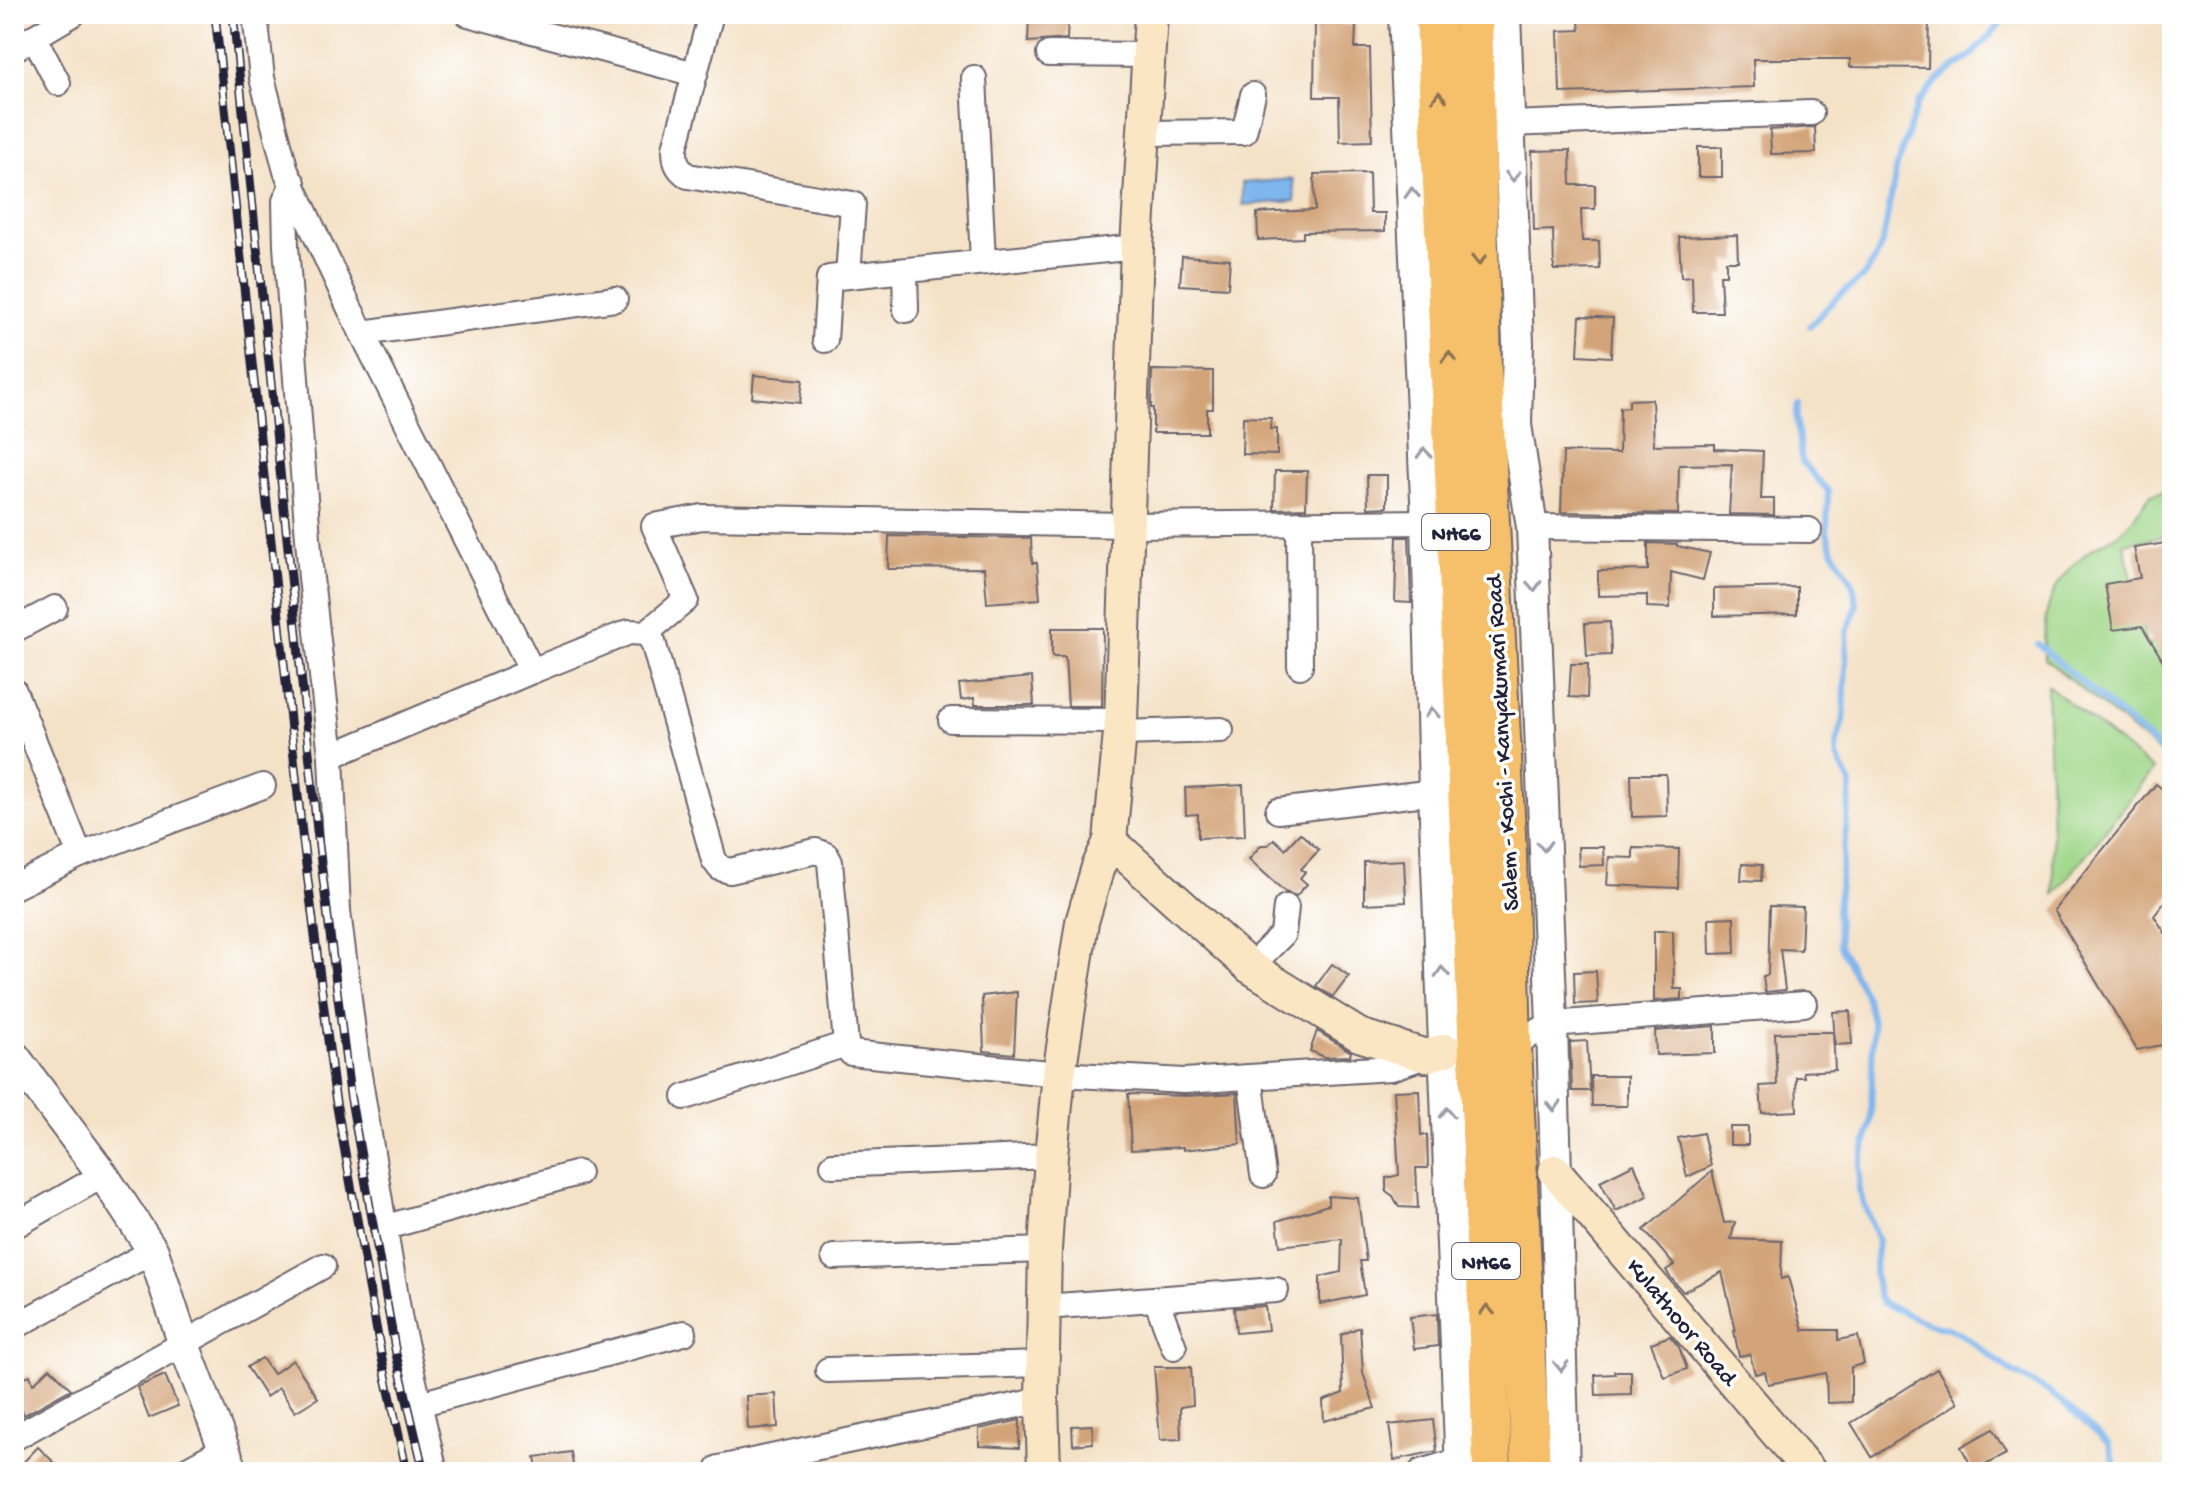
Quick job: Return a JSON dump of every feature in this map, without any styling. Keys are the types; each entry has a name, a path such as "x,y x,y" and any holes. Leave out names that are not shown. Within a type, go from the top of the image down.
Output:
{"highway":[{"name":"Salem - Kochi - Kanyakumari Road","path":"1435,14 1465,1050 1501,1173 1531,1472"},
{"name":"Salem - Kochi - Kanyakumari Road","path":"1465,1050 1507,854 1482,367 1473,14"},
{"name":"Salem - Kochi - Kanyakumari Road","path":"1472,1468 1501,1173"}],"main road":[{"path":"1044,1472 1045,1250 1059,1074 1082,922 1098,867 1110,841 1120,727 1137,247 1151,14"},
{"path":"1110,841 1250,967 1359,1035 1465,1050"},
{"name":"Kulathoor Road","path":"1501,1173 1810,1472"}],"street":[{"path":"58,83 24,43 73,14"},
{"path":"255,14 262,78 279,150 362,333 532,671"},
{"path":"468,14 695,74"},
{"path":"711,14 675,148 675,161 680,171 688,176 853,204 848,276"},
{"path":"1404,14 1427,522 1434,792 1465,1050 1501,1173 1564,1472"},
{"path":"1501,1173 1552,1024 1532,527 1516,425 1518,343 1505,14"},
{"path":"1049,54 1149,55"},
{"path":"974,78 983,261"},
{"path":"1144,133 1244,132 1253,95"},
{"path":"1511,124 1811,113"},
{"path":"293,183 285,201 286,246 311,578 331,756 338,911 357,1063 383,1228 400,1321 435,1472"},
{"path":"825,340 829,278 1137,247"},
{"path":"905,272 906,310"},
{"path":"362,333 615,299"},
{"path":"331,756 629,632 646,633 686,600 654,526 702,517 1127,525 1427,522"},
{"path":"1299,523 1300,666"},
{"path":"1532,527 1809,530"},
{"path":"14,630 55,608"},
{"path":"646,633 653,642 714,860 720,868 730,871 816,851 826,855 830,862 846,1048 857,1054 1059,1074 1184,1081 1391,1068 1552,1024 1804,1004"},
{"path":"14,691 80,855"},
{"path":"951,720 1221,730"},
{"path":"14,887 80,855 263,786"},
{"path":"1278,811 1434,792"},
{"path":"1250,967 1283,934 1286,907"},
{"path":"685,1097 846,1044"},
{"path":"14,1056 103,1175 153,1251 183,1342 228,1460 182,1472"},
{"path":"1250,1077 1263,1175"},
{"path":"833,1165 1051,1156"},
{"path":"383,1228 578,1173"},
{"path":"14,1226 103,1175"},
{"path":"834,1257 1045,1250"},
{"path":"14,1327 153,1251"},
{"path":"14,1438 323,1266"},
{"path":"1044,1307 1276,1290"},
{"path":"1156,1299 1174,1347"},
{"path":"419,1404 684,1333"},
{"path":"828,1370 1043,1364"},
{"path":"719,1468 1042,1400"},
{"path":"1421,1472 1472,1468"}],"green space":[{"path":"2172,490 2172,535 2124,543 2146,644 2172,639 2172,747 2165,757 2045,659 2044,642 2047,611 2058,584 2067,572 2092,549 2124,529 2151,494"},
{"path":"2047,685 2153,770 2054,895"}],"water":[{"path":"1293,179 1295,201 1243,205 1242,183"}],"building":[{"path":"1029,14 1068,14 1067,39 1028,42"},
{"path":"1578,14 1929,14 1928,68 1850,67 1850,59 1753,59 1754,87 1560,93 1558,31 1580,30"},
{"path":"1315,23 1356,25 1355,48 1370,48 1372,141 1340,142 1339,97 1314,97"},
{"path":"1815,127 1816,153 1771,154 1770,130"},
{"path":"1698,147 1722,147 1722,177 1698,177"},
{"path":"1570,150 1571,185 1595,185 1595,209 1581,209 1582,241 1599,241 1600,269 1554,270 1553,230 1534,231 1532,151"},
{"path":"1369,173 1370,213 1385,213 1385,231 1303,232 1303,238 1258,240 1257,213 1315,210 1314,174"},
{"path":"1737,235 1738,261 1726,261 1726,275 1720,275 1722,312 1693,312 1692,276 1681,277 1679,237"},
{"path":"1182,256 1230,259 1228,288 1180,285"},
{"path":"1580,316 1613,318 1611,357 1578,355"},
{"path":"1152,370 1213,371 1213,409 1207,409 1207,433 1153,433"},
{"path":"754,375 803,380 800,403 752,398"},
{"path":"1652,399 1654,445 1715,444 1715,449 1763,451 1761,499 1774,499 1774,515 1729,514 1732,464 1679,465 1678,514 1561,512 1563,452 1619,453 1620,408 1629,407 1629,400"},
{"path":"1243,417 1271,418 1270,429 1277,429 1277,455 1242,454"},
{"path":"1275,471 1307,471 1306,508 1274,509"},
{"path":"1367,475 1387,475 1387,507 1368,508"},
{"path":"889,536 1031,538 1032,563 1037,563 1040,599 987,603 984,568 888,569"},
{"path":"1397,537 1409,537 1411,603 1395,602"},
{"path":"2172,542 2172,676 2142,626 2113,630 2105,584 2140,578 2134,548"},
{"path":"1648,543 1677,544 1710,553 1703,580 1671,572 1670,608 1647,607 1647,595 1598,596 1598,571 1648,570"},
{"path":"1797,587 1797,614 1714,616 1714,589"},
{"path":"1610,622 1611,655 1587,656 1585,623"},
{"path":"1052,628 1103,628 1102,706 1068,706 1065,657 1052,657"},
{"path":"1571,664 1588,664 1587,698 1569,697"},
{"path":"1032,677 1034,705 975,705 974,698 961,700 959,684"},
{"path":"1631,774 1666,774 1667,816 1632,817"},
{"path":"2156,784 2172,796 2172,893 2154,916 2172,943 2172,1043 2137,1050 2054,910"},
{"path":"1243,785 1245,836 1198,838 1198,814 1186,815 1185,788"},
{"path":"1300,833 1319,850 1301,869 1305,872 1300,878 1307,884 1296,896 1285,892 1249,859 1261,845 1268,845 1274,839 1285,849"},
{"path":"1578,847 1603,847 1604,865 1579,866"},
{"path":"1633,848 1679,849 1678,888 1607,885 1609,857 1633,858"},
{"path":"1404,860 1406,902 1364,904 1364,862"},
{"path":"1742,864 1762,865 1761,881 1741,880"},
{"path":"1770,906 1803,907 1801,950 1780,949 1785,990 1765,992 1763,976 1768,975"},
{"path":"1734,917 1735,953 1710,954 1709,918"},
{"path":"1654,931 1673,931 1674,989 1682,989 1682,999 1654,1001"},
{"path":"1332,964 1349,976 1333,997 1316,986"},
{"path":"1596,971 1598,1003 1575,1004 1574,972"},
{"path":"1017,992 1014,1054 984,1051 982,996"},
{"path":"1850,1011 1852,1044 1835,1045 1833,1012"},
{"path":"1715,1026 1715,1053 1656,1055 1655,1031"},
{"path":"1317,1031 1351,1052 1350,1056 1325,1057 1310,1051"},
{"path":"1833,1032 1835,1070 1803,1072 1804,1077 1796,1077 1797,1111 1762,1113 1760,1086 1777,1085 1775,1033"},
{"path":"1587,1041 1590,1091 1572,1091 1570,1042"},
{"path":"1591,1076 1627,1076 1627,1106 1592,1106"},
{"path":"1419,1090 1421,1135 1427,1135 1428,1168 1416,1168 1418,1208 1399,1207 1386,1191 1386,1178 1399,1175 1394,1091"},
{"path":"1237,1093 1240,1144 1183,1150 1183,1147 1131,1150 1128,1094 1185,1096"},
{"path":"1730,1127 1748,1127 1748,1145 1730,1145"},
{"path":"1703,1133 1711,1166 1687,1177 1678,1138"},
{"path":"1634,1164 1648,1196 1616,1211 1600,1181"},
{"path":"1712,1171 1724,1223 1735,1222 1731,1239 1782,1241 1781,1279 1788,1277 1803,1330 1838,1330 1838,1340 1858,1336 1864,1364 1851,1367 1851,1402 1827,1403 1826,1373 1768,1384 1765,1372 1755,1374 1750,1354 1739,1356 1722,1272 1683,1292 1670,1277 1666,1270 1674,1265 1644,1230"},
{"path":"1328,1196 1358,1198 1366,1261 1360,1261 1365,1295 1320,1304 1320,1277 1341,1272 1342,1239 1280,1246 1277,1221 1328,1205"},
{"path":"1265,1306 1268,1330 1236,1333 1234,1308"},
{"path":"1437,1314 1438,1346 1414,1349 1410,1317"},
{"path":"1360,1327 1363,1373 1375,1408 1324,1421 1323,1401 1343,1393 1341,1335"},
{"path":"1670,1336 1679,1347 1687,1369 1664,1377 1651,1343"},
{"path":"262,1358 273,1374 293,1360 318,1398 295,1412 279,1388 266,1397 247,1367"},
{"path":"1154,1367 1191,1367 1193,1405 1180,1407 1181,1439 1160,1440"},
{"path":"50,1368 71,1389 24,1415 14,1391 14,1381 30,1375 33,1384"},
{"path":"1937,1369 1958,1403 1872,1457 1851,1423"},
{"path":"1614,1371 1631,1371 1631,1394 1596,1395 1595,1375 1615,1374"},
{"path":"165,1375 178,1406 149,1418 137,1387"},
{"path":"776,1394 778,1427 748,1429 746,1396"},
{"path":"1020,1420 1019,1448 979,1446 979,1429"},
{"path":"1433,1420 1437,1451 1394,1460 1389,1425"},
{"path":"1092,1425 1093,1443 1073,1445 1072,1426"},
{"path":"1993,1429 2006,1454 1974,1471 1961,1447"},
{"path":"38,1447 64,1472 14,1472"},
{"path":"571,1452 574,1472 538,1472 535,1457"}],"waterway":[{"path":"1810,326 1836,298 1862,278 1875,260 1883,240 1897,165 1918,103 1940,78 1973,54 2009,14"},
{"path":"1798,404 1796,418 1802,462 1828,491 1827,533 1833,551 1852,581 1857,605 1847,632 1844,716 1836,746 1837,757 1851,785 1837,910 1839,944 1867,999 1873,1027 1871,1123 1860,1165 1859,1190 1878,1241 1874,1274 1879,1298 1883,1303 1929,1324 1964,1336 2009,1370 2051,1393 2108,1443 2118,1472"},
{"path":"2038,644 2172,760"}],"railway":[{"path":"215,14 302,833 335,1096 381,1354 407,1472"},
{"path":"233,14 317,830 350,1094 396,1354 424,1472"}]}
